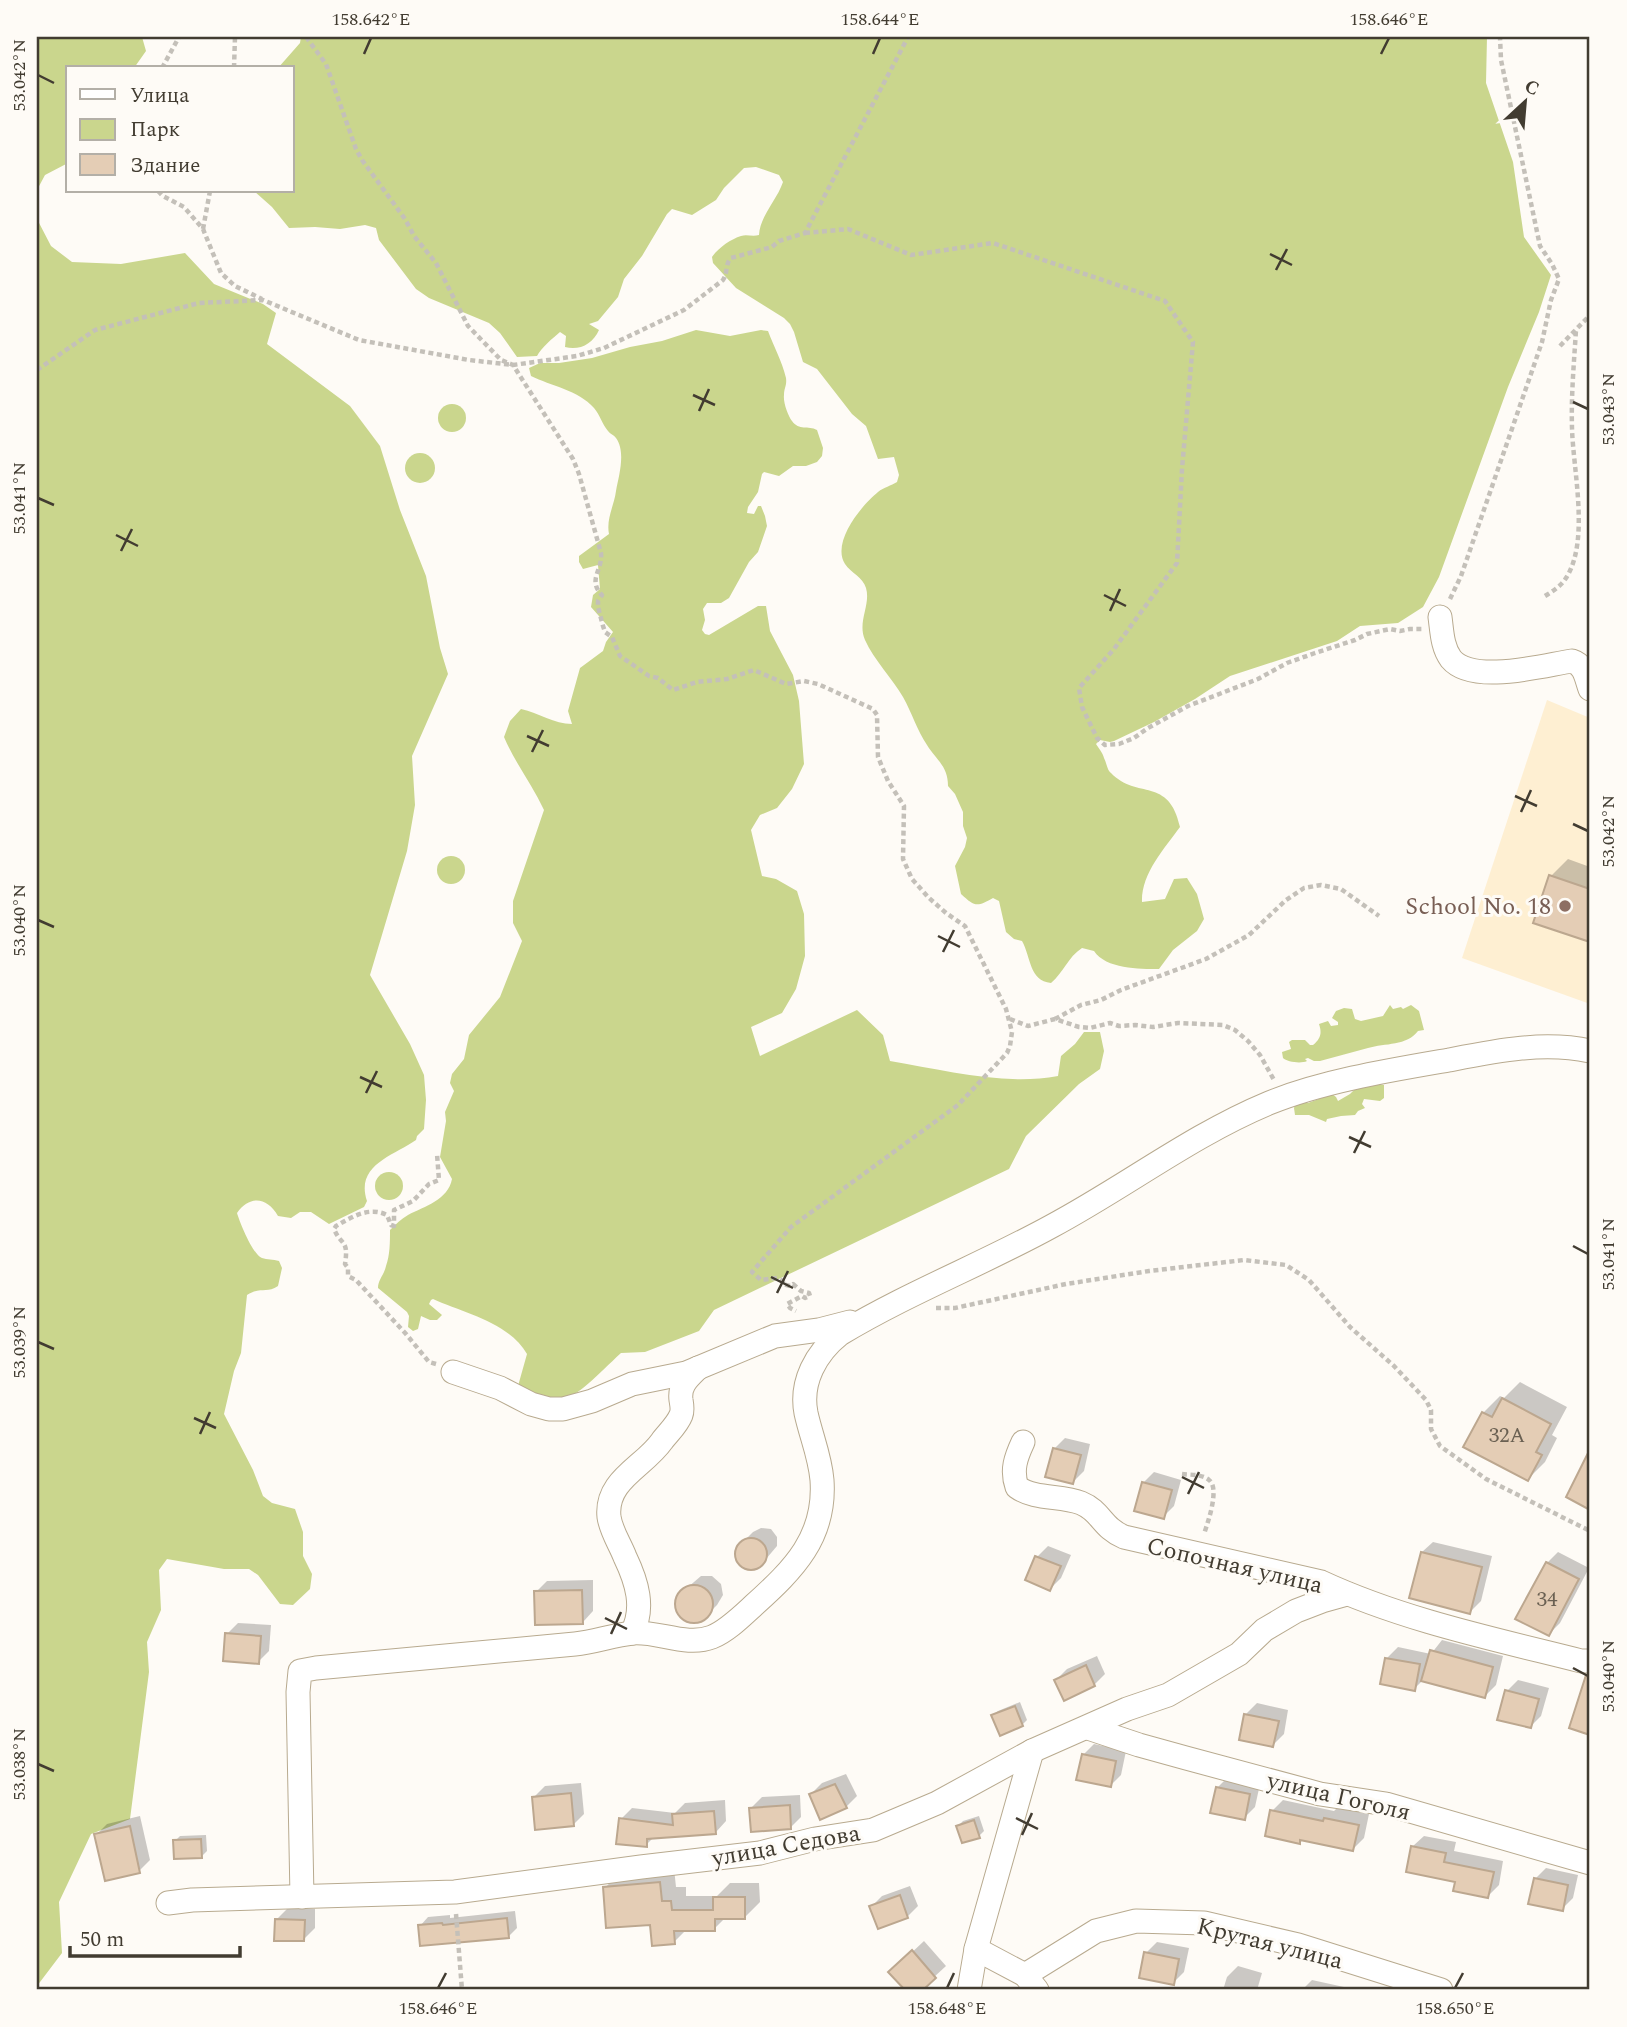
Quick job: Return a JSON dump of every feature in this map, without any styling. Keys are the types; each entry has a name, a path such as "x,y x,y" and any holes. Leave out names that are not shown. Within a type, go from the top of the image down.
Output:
{"street":[{"path":"1440,617 1446,649 1451,659 1459,665 1482,671 1506,672 1572,662 1583,669 1590,689"},
{"path":"302,1896 300,1671 577,1644 632,1633 692,1639 712,1637 745,1614 793,1567 816,1531 823,1490 818,1453 805,1407 807,1380 818,1358 835,1338 849,1328 1054,1226 1198,1139 1275,1101 1371,1075 1459,1058 1543,1046 1563,1046 1590,1051"},
{"path":"453,1372 552,1410 583,1404 632,1384 682,1374 775,1336 834,1327 883,1311"},
{"path":"632,1633 638,1622 640,1607 629,1566 611,1526 611,1497 622,1479 651,1454 677,1422 682,1413 681,1390 685,1381 698,1368"},
{"name":"Сопочная улица","path":"1023,1442 1015,1461 1016,1484 1020,1489 1084,1504 1096,1513 1108,1529 1124,1537 1321,1582 1347,1594 1450,1627 1581,1661 1590,1661"},
{"name":"улица Седова","path":"168,1903 455,1892 760,1853 814,1839 873,1830 937,1803 1032,1751 1128,1709 1168,1695 1239,1654 1264,1630 1296,1611 1347,1594"},
{"name":"улица Гоголя","path":"1088,1728 1139,1745 1320,1794 1386,1804 1590,1863"},
{"path":"969,1990 976,1949 1032,1751"},
{"name":"Крутая улица","path":"1031,1983 1096,1931 1136,1921 1204,1923 1298,1945 1441,1990"},
{"path":"976,1949 1031,1983"}],"path":[{"path":"163,66 178,37"},
{"path":"234,66 235,37"},
{"path":"306,37 326,64 362,160 440,271 470,328 501,360 513,365 573,459 601,553 602,561 595,585 602,595 598,607 605,632 612,637 620,656 673,690 696,682 727,680 754,670 786,684 804,681 818,684 873,709 877,713 878,757 888,781 904,806 904,865 929,898 965,926 1010,1019 1012,1032 1007,1053 958,1105 791,1227 752,1272 761,1280 777,1278 783,1281 783,1284 793,1284 809,1293 810,1296 802,1296 787,1304 799,1312 795,1317"},
{"path":"805,233 908,37"},
{"path":"159,192 184,207 203,229 221,273 235,286 263,300 359,340 469,360 513,365 577,356 604,348 691,306 723,280 727,274 727,262 731,258 772,247 805,233 848,229 911,255 993,243 1165,300 1193,342 1177,563 1114,649 1079,688 1082,707 1091,728 1101,742 1109,746 1126,743 1188,706 1258,679 1287,663 1367,634 1390,629 1423,629 1431,626 1440,617 1461,576 1476,534 1542,342 1551,300 1559,279 1540,246 1501,60 1500,37"},
{"path":"203,229 210,192"},
{"path":"37,370 95,331 199,303 263,300"},
{"path":"1560,346 1590,315"},
{"path":"1545,596 1565,579 1574,560 1576,548 1578,508 1572,392 1576,330"},
{"path":"1010,1019 1028,1026 1055,1019 1121,989 1206,959 1249,935 1286,900 1307,887 1321,885 1341,888 1379,916"},
{"path":"1055,1019 1072,1026 1090,1028 1110,1023 1119,1026 1153,1027 1178,1023 1223,1026 1237,1031 1261,1055 1279,1088"},
{"path":"437,1154 439,1180 429,1184 413,1201 394,1210 394,1226 384,1213 366,1212 335,1226 334,1230 344,1241 348,1276 356,1280 429,1362 453,1372"},
{"path":"915,1295 937,1308 955,1308 1066,1284 1149,1271 1244,1260 1286,1265 1309,1280 1350,1327 1394,1366 1426,1400 1431,1410 1431,1429 1440,1446 1486,1479 1590,1531"},
{"path":"1182,1474 1203,1477 1211,1481 1214,1487 1199,1555"},
{"path":"455,1892 462,1990"}],"shaded area":[{"path":"1547,700 1590,718 1590,1004 1462,958"}],"green space":[{"path":"37,37 142,37 146,51 135,66 66,66 66,164 45,175 37,190"},
{"path":"301,37 1487,37 1486,83 1513,162 1524,237 1551,275 1439,577 1423,607 1398,623 1360,626 1337,641 1230,676 1154,722 1114,741 1100,740 1096,744 1111,773 1131,786 1151,791 1168,801 1175,811 1180,827 1149,872 1142,902 1165,899 1174,879 1187,878 1197,894 1204,919 1197,931 1173,950 1159,969 1115,965 1099,957 1094,951 1082,948 1051,983 1038,978 1022,941 1014,939 1006,932 999,901 993,898 976,904 961,894 955,866 967,838 963,826 963,812 948,786 944,768 923,739 903,697 865,640 862,627 867,601 866,588 845,564 842,545 850,525 864,506 880,490 897,482 899,475 894,457 878,459 866,426 852,414 817,369 803,362 790,324 736,288 713,263 712,257 718,250 737,237 759,235 762,221 783,182 779,175 756,167 744,168 716,200 692,215 672,209 624,279 618,297 598,321 589,324 599,330 589,343 580,347 565,347 566,336 560,332 537,356 517,357 500,333 489,323 429,298 416,289 379,240 376,228 365,225 340,229 289,228 255,192 294,192 294,66 280,66 300,43"},
{"path":"37,219 51,246 72,262 121,264 185,253 214,284 263,304 276,313 267,344 350,406 380,446 400,510 426,576 440,648 448,674 412,756 415,805 407,851 370,975 410,1044 424,1075 424,1129 416,1140 371,1170 366,1179 367,1201 364,1207 329,1224 311,1212 300,1212 291,1218 278,1216 269,1205 258,1201 247,1203 237,1213 258,1256 279,1261 282,1268 278,1286 247,1295 241,1353 224,1414 253,1470 263,1496 272,1503 295,1509 303,1532 303,1556 312,1574 310,1589 293,1605 280,1604 258,1575 249,1569 224,1569 167,1559 159,1570 161,1610 147,1642 149,1672 130,1819 91,1834 59,1902 62,1953 37,1986"},
{"path":"696,330 730,336 768,331 786,378 784,398 789,416 798,426 817,430 823,448 822,456 817,462 806,466 793,466 779,476 764,472 762,474 758,492 747,513 754,514 758,506 761,506 765,516 767,526 758,552 749,562 729,598 721,603 707,603 703,609 705,620 702,630 709,635 758,606 766,606 770,631 793,675 799,701 804,764 792,789 777,808 760,815 751,830 762,876 776,879 797,891 804,914 805,956 796,989 782,1013 751,1027 760,1056 857,1010 883,1035 890,1061 953,1072 1017,1079 1058,1076 1061,1056 1084,1032 1100,1032 1104,1051 1100,1069 1079,1084 1026,1136 1009,1169 714,1310 699,1331 645,1352 621,1353 580,1390 550,1407 518,1386 527,1354 510,1334 485,1320 433,1299 429,1304 442,1315 437,1320 421,1316 418,1329 413,1331 408,1327 407,1312 378,1288 378,1285 388,1257 390,1230 405,1217 441,1197 450,1186 452,1179 440,1157 445,1112 454,1091 450,1083 452,1074 464,1059 469,1035 500,997 522,941 513,923 513,901 544,810 504,737 510,721 521,709 572,724 568,711 580,668 603,651 613,632 591,607 593,595 600,589 598,565 583,569 579,556 609,534 609,518 621,464 621,450 615,437 588,402 531,376 529,368 540,363 592,358"},
{"path":"452,404 462,408 466,418 462,428 452,432 442,428 438,418 442,408"},
{"path":"420,453 431,457 435,468 431,479 420,483 409,479 405,468 409,457"},
{"path":"451,856 461,860 465,870 461,880 451,884 441,880 437,870 441,860"},
{"path":"1390,1005 1393,1009 1403,1009 1411,1005 1419,1011 1424,1030 1402,1042 1320,1061 1308,1058 1305,1059 1307,1061 1298,1062 1283,1058 1282,1052 1291,1049 1289,1042 1292,1040 1305,1040 1313,1045 1320,1035 1319,1024 1328,1021 1331,1026 1338,1025 1332,1018 1336,1011 1352,1009 1355,1019 1361,1021 1383,1016"},
{"path":"1374,1083 1384,1085 1384,1098 1380,1101 1364,1099 1362,1104 1365,1108 1355,1115 1327,1119 1326,1122 1309,1115 1295,1115 1296,1102 1304,1100 1308,1103 1332,1094 1338,1101 1354,1090"},
{"path":"389,1172 399,1176 403,1186 399,1196 389,1200 379,1196 375,1186 379,1176"}],"building":[{"name":"School No. 18","path":"1549,875 1590,889 1590,942 1533,923"},
{"path":"1502,1398 1551,1424 1536,1452 1542,1455 1528,1481 1463,1447 1482,1412 1492,1417"},
{"path":"1053,1448 1081,1455 1073,1484 1045,1477"},
{"path":"1590,1449 1590,1510 1566,1497"},
{"path":"1142,1482 1172,1490 1164,1519 1134,1511"},
{"path":"751,1538 762,1543 767,1554 762,1565 751,1570 740,1565 735,1554 740,1543"},
{"path":"1421,1552 1482,1567 1470,1614 1409,1598"},
{"path":"1035,1556 1061,1566 1050,1591 1025,1580"},
{"path":"1546,1562 1579,1579 1549,1636 1515,1619"},
{"path":"694,1585 707,1591 713,1604 707,1617 694,1623 681,1617 675,1604 681,1591"},
{"path":"582,1590 583,1624 535,1625 534,1591"},
{"path":"225,1633 261,1636 259,1664 223,1661"},
{"path":"1430,1650 1493,1667 1485,1698 1421,1681"},
{"path":"1385,1658 1420,1664 1415,1691 1380,1684"},
{"path":"1086,1665 1095,1686 1064,1701 1054,1680"},
{"path":"1586,1675 1590,1675 1590,1735 1569,1728"},
{"path":"1505,1690 1539,1699 1531,1728 1497,1720"},
{"path":"1015,1706 1023,1726 1000,1736 991,1715"},
{"path":"1244,1714 1279,1721 1273,1747 1239,1740"},
{"path":"1082,1754 1116,1761 1111,1787 1076,1780"},
{"path":"835,1784 847,1808 820,1820 809,1794"},
{"path":"1216,1787 1250,1794 1245,1820 1210,1813"},
{"path":"571,1793 574,1826 535,1830 532,1797"},
{"path":"790,1805 791,1829 751,1832 749,1808"},
{"path":"1270,1810 1359,1825 1353,1851 1265,1836"},
{"path":"714,1811 716,1834 647,1839 647,1847 616,1844 619,1818 673,1825 672,1814"},
{"path":"974,1820 980,1838 962,1843 956,1826"},
{"path":"130,1826 140,1873 105,1881 94,1834"},
{"path":"201,1839 202,1858 174,1859 173,1840"},
{"path":"1411,1846 1446,1853 1444,1862 1494,1872 1488,1898 1453,1891 1455,1882 1406,1872"},
{"path":"1534,1878 1568,1885 1563,1911 1528,1904"},
{"path":"660,1882 662,1901 671,1901 672,1910 713,1910 713,1897 745,1897 745,1919 715,1919 715,1931 674,1931 675,1944 652,1946 650,1925 606,1928 603,1887"},
{"path":"900,1895 908,1918 878,1929 869,1906"},
{"path":"507,1918 509,1938 420,1946 418,1925"},
{"path":"275,1919 305,1920 304,1941 274,1941"},
{"path":"912,1950 936,1978 923,1990 905,1990 888,1972"},
{"path":"1144,1952 1179,1959 1174,1985 1139,1978"}],"place":[{"name":"School No. 18","path":"1565,906"}]}
